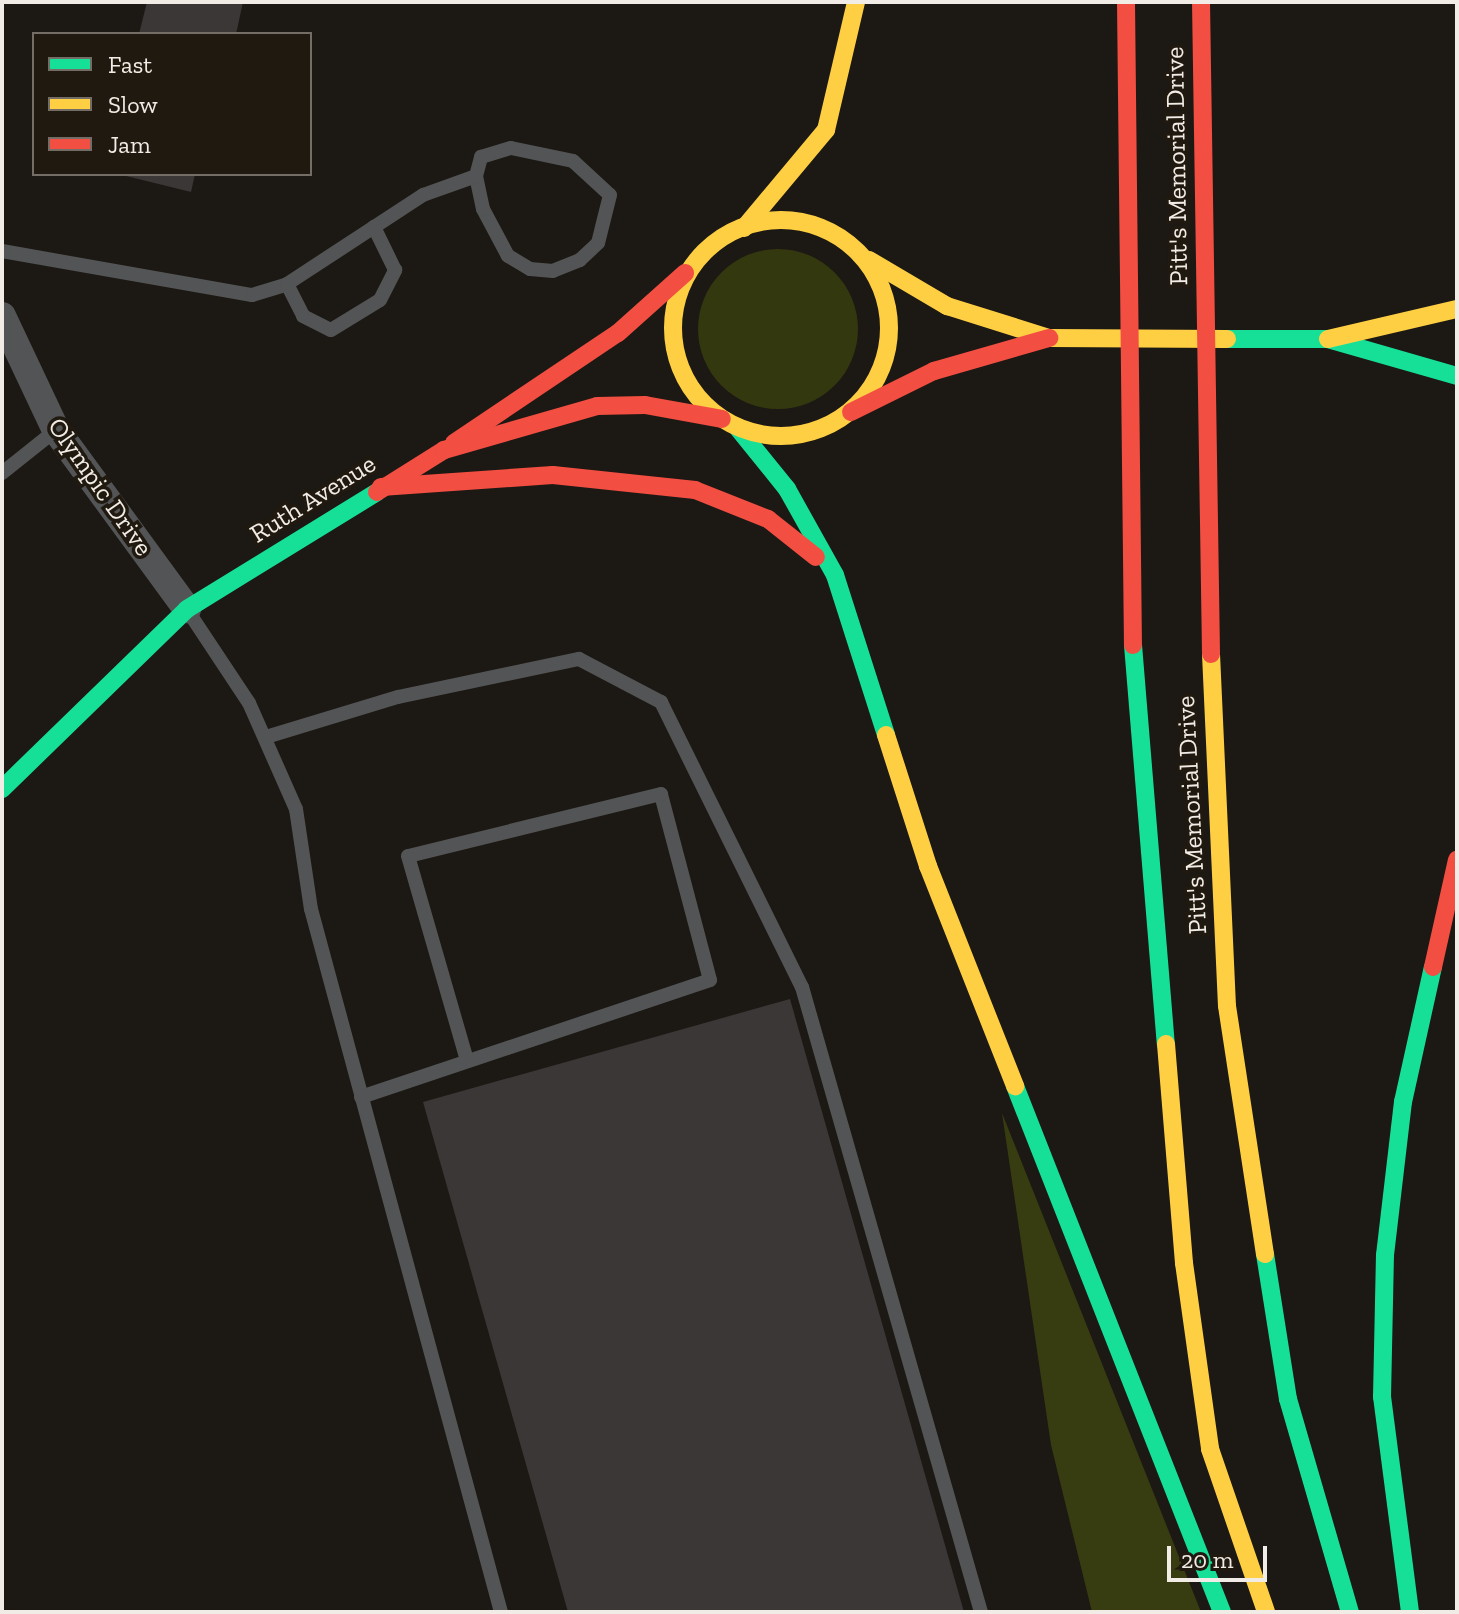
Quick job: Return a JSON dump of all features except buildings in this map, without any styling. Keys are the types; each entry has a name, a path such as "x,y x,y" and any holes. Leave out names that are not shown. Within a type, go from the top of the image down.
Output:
{"main road":[{"path":"444,450 495,409 618,333 696,264 744,228 798,172 826,130 856,2"},
{"name":"Pitt's Memorial Drive","path":"1126,2 1130,614 1183,1247 1210,1449 1266,1612"},
{"name":"Pitt's Memorial Drive","path":"1201,2 1208,593 1227,1006 1288,1399 1350,1612"},
{"path":"744,228 801,221 841,237 865,258 947,306 1049,338"},
{"path":"837,420 867,390 886,348 884,294 865,258"},
{"path":"696,264 678,295 673,342 692,389 730,423 787,489 835,575 933,881 1222,1612"},
{"path":"1328,339 1457,309"},
{"path":"730,423 781,439 837,420 934,371 1049,338 1328,339 1457,376"},
{"name":"Ruth Avenue","path":"2,789 187,609 444,450 597,406 657,406 730,423"},
{"path":"381,487 553,475 695,490 794,534 835,575"},
{"path":"1410,1612 1382,1397 1385,1255 1403,1102 1457,860"}],"street":[{"name":"Olympic Drive","path":"2,316 56,430 187,609"}],"lane":[{"path":"494,150 573,161 610,195 598,243 580,260 530,269 508,256 494,233 476,176 481,157 494,150"},
{"path":"2,251 207,290 252,295 287,284 423,195 476,176"},
{"path":"287,284 303,316 331,330 380,300 395,270 374,227"},
{"path":"2,473 56,430"},
{"path":"187,609 266,737 296,809 311,909 501,1612"},
{"path":"266,737 398,697 579,659 661,702 802,987 981,1612"},
{"path":"361,1097 466,1057 710,980 661,794 408,856 466,1057"}],"green space":[{"path":"778,249 808,255 834,273 852,299 858,329 852,359 834,385 808,403 778,409 748,403 722,385 704,359 698,329 704,299 722,273 748,255"},
{"path":"1002,1113 1201,1612 1092,1612 1051,1445"}],"traffic: fast":[{"path":"1227,339 1328,339 1457,376"},
{"path":"737,427 787,489 835,575 886,735"},
{"path":"2,789 187,609 377,492"},
{"path":"1133,645 1166,1044"},
{"path":"1410,1612 1382,1397 1385,1255 1403,1102 1433,967"},
{"path":"1015,1086 1222,1612"},
{"path":"1265,1254 1288,1399 1350,1612"}],"traffic: slow":[{"path":"744,228 826,130 856,2"},
{"path":"781,220 802,222 822,229 841,238 857,252 871,268 880,287 887,307 889,328 887,349 880,369 871,388 857,404 841,418 822,427 802,434 781,436 760,434 740,427 721,418 705,404 691,388 682,369 675,349 673,328 675,307 682,287 691,268 705,252 721,238 740,229 760,222 781,220"},
{"path":"869,260 947,306 1049,338 1227,339"},
{"path":"1328,339 1457,309"},
{"path":"1211,654 1227,1006 1265,1254"},
{"path":"886,735 928,866 1015,1086"},
{"path":"1166,1044 1184,1263 1210,1449 1266,1612"}],"traffic: jam":[{"path":"1126,2 1133,645"},
{"path":"1201,2 1211,654"},
{"path":"454,443 618,333 685,273"},
{"path":"851,412 934,371 1049,338"},
{"path":"377,492 444,450 597,406 645,405 722,419"},
{"path":"381,487 553,475 695,490 768,519 816,557"},
{"path":"1433,967 1457,860"}]}
